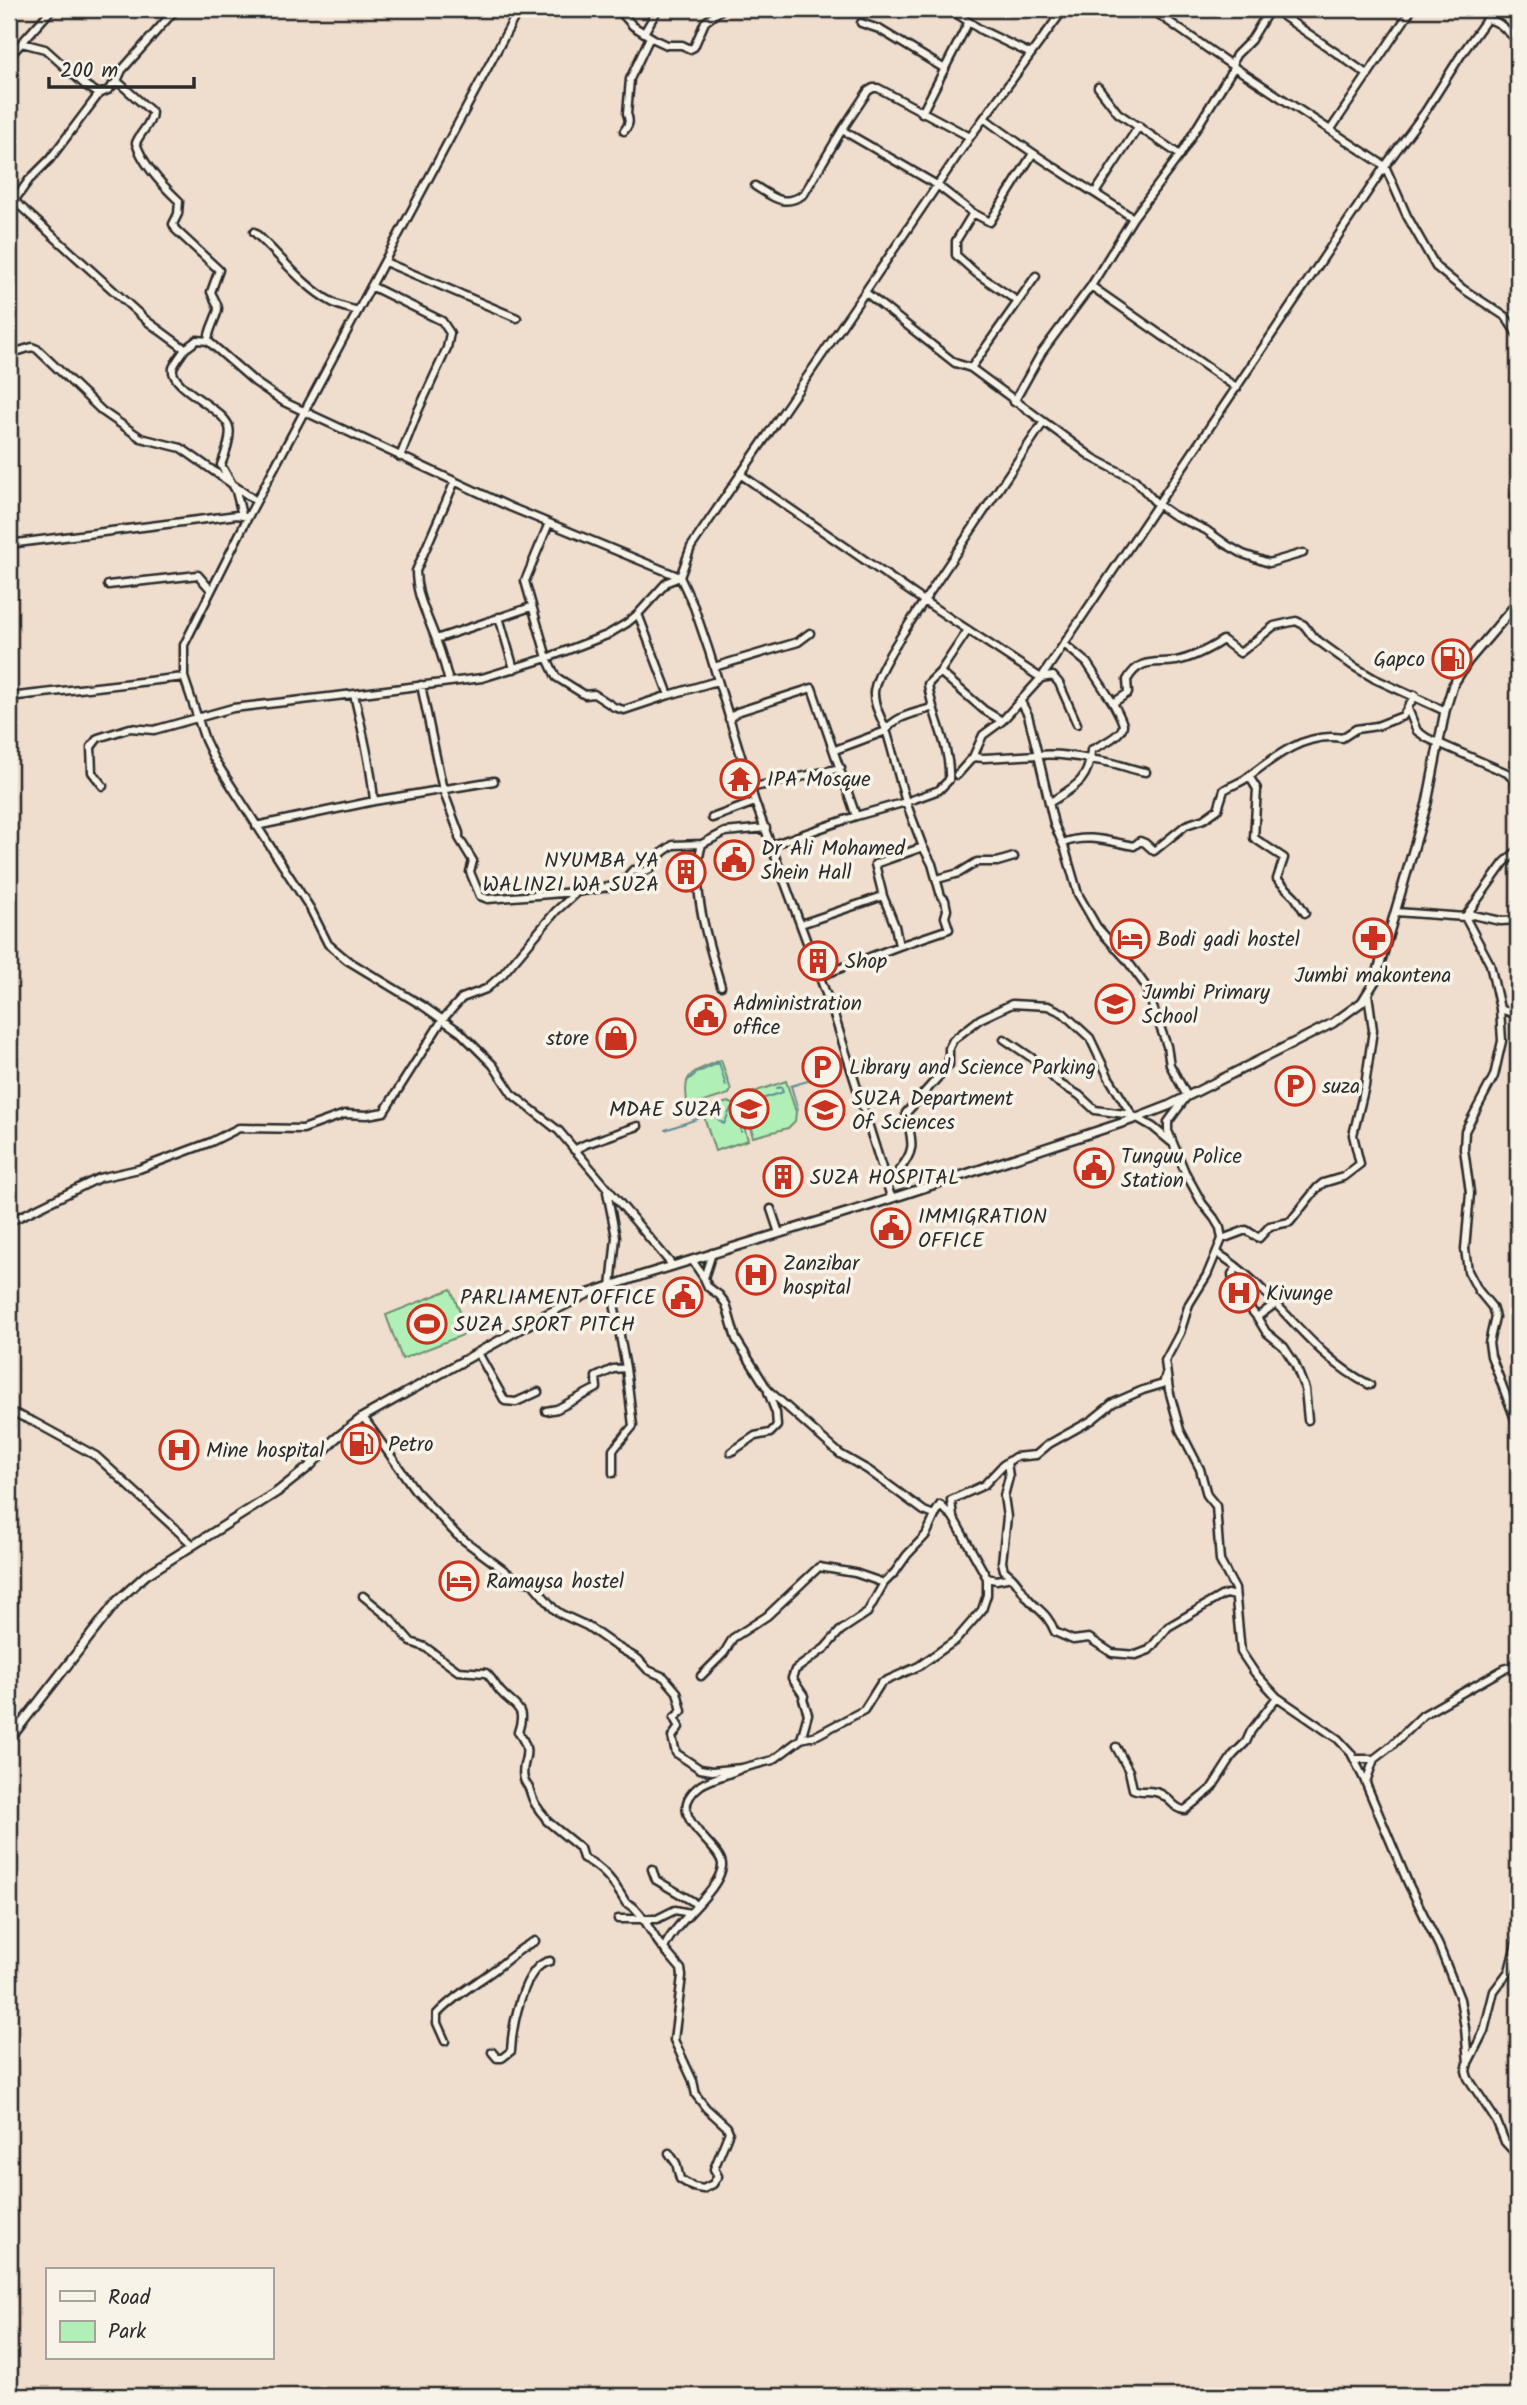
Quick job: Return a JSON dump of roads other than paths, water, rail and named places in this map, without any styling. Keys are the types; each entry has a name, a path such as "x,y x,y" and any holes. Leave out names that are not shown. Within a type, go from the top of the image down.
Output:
{"main road":[{"path":"9,1740 118,1600 146,1575 285,1486 363,1416 570,1302 712,1253 891,1198 1135,1116 1187,1096 1334,1023 1352,1010 1368,994 1375,981 1427,803 1445,711 1458,677 1518,603"}],"street":[{"path":"9,57 52,9"},
{"path":"176,9 122,70 108,90 99,94 50,159 11,198 147,321 185,349"},
{"path":"519,9 385,262 245,516 184,645 184,677 214,759 310,908 328,944 347,960 460,1032 493,1065 513,1096 559,1131 673,1266"},
{"path":"618,9 647,35 667,45 681,45 692,49 705,22 722,9"},
{"path":"624,131 629,119 627,114 630,79 658,9"},
{"path":"949,9 968,23 1031,54"},
{"path":"1044,9 1059,16"},
{"path":"103,786 92,772 91,747 98,738 130,728 147,732 182,720 198,719 233,708 482,678 547,658 607,635 638,614 667,582 680,576 691,547 740,474 970,137 1064,9"},
{"path":"1151,9 1385,166 1407,216 1436,267 1462,289 1506,317 1518,336"},
{"path":"1014,402 1042,352 1091,286 1133,218 1180,155 1234,67 1236,55 1251,40 1271,9 1368,75"},
{"path":"1331,129 1412,9"},
{"path":"957,775 973,757 983,735 1002,721 1041,678 1385,166 1494,9"},
{"path":"1488,19 1502,24 1518,40"},
{"path":"861,23 879,30 945,69"},
{"path":"922,113 968,23"},
{"path":"22,43 45,49 99,94"},
{"path":"117,80 152,112 150,121 136,143 160,183 178,201 178,214 173,224 176,230 219,270 211,292 219,309 210,326 208,341"},
{"path":"1098,87 1118,113 1180,155"},
{"path":"755,186 780,201 795,200 804,194 842,130 873,88 970,137"},
{"path":"984,118 1032,155 1133,218"},
{"path":"1095,193 1139,127"},
{"path":"842,130 937,185 973,213 990,222 1032,155"},
{"path":"973,213 956,241 956,255 976,274 1017,301"},
{"path":"254,232 271,246 299,279 331,302 358,311"},
{"path":"385,262 517,318"},
{"path":"971,368 1035,276"},
{"path":"371,286 442,321 450,333 447,348 400,457"},
{"path":"1091,286 1237,388"},
{"path":"865,292 955,363 971,368 1093,458 1135,480 1157,504 1185,522 1206,530 1243,554 1269,563 1303,553"},
{"path":"245,516 221,465 228,450 228,424 174,376 173,368 185,349 197,340 208,341 270,394 304,411 549,523 680,576 694,607 714,667 750,788 820,976 891,1198"},
{"path":"9,354 32,347 37,349 102,411 141,438 181,448 256,500"},
{"path":"820,976 949,929 945,917 946,905 906,802 874,693 877,681 924,601 1043,423"},
{"path":"740,474 1041,678 1048,676 1056,679 1077,724"},
{"path":"449,682 436,639 420,602 416,571 455,481"},
{"path":"9,544 146,525 245,516"},
{"path":"549,523 525,581 547,658 556,677 585,695 594,694 624,710 717,681"},
{"path":"108,585 198,575 211,590"},
{"path":"436,639 531,607"},
{"path":"638,614 669,695"},
{"path":"499,617 514,669"},
{"path":"1113,703 1128,693 1127,680 1138,666 1160,661 1178,661 1223,640 1240,653 1274,626 1296,621 1353,666 1445,711"},
{"path":"772,845 939,790 949,779 947,750 931,708 928,684 940,672 968,630"},
{"path":"714,667 798,642 810,633"},
{"path":"1049,803 1082,780 1088,771 1091,750 1104,744 1121,730 1123,725 1113,703 1087,663 1064,644"},
{"path":"940,672 984,710 1002,721"},
{"path":"9,697 184,677"},
{"path":"421,685 443,790 459,838 473,861 470,872 480,896 488,899 577,892 614,886 634,870 643,872 650,869 663,852 673,845 702,844 725,832 766,828"},
{"path":"729,719 737,712 812,688 856,816"},
{"path":"354,694 371,766 374,801"},
{"path":"1063,843 1077,838 1110,839 1135,846 1140,841 1154,851 1186,825 1203,819 1218,809 1224,790 1249,776 1269,760 1294,746 1327,736 1342,738 1356,729 1377,726 1403,716 1415,695"},
{"path":"1020,700 1030,723 1054,824 1063,843 1078,894 1088,915 1145,985 1167,1046 1170,1065 1187,1096 1168,1122 1170,1137 1185,1172 1220,1228 1222,1239 1217,1253 1189,1304 1180,1333 1166,1357 1169,1390 1180,1430 1200,1469 1207,1495 1216,1506 1220,1561 1235,1589 1241,1652 1255,1673 1277,1697 1338,1739 1354,1759 1460,1999 1468,2063"},
{"path":"835,750 886,731 896,720 931,708"},
{"path":"1408,709 1417,731 1507,773 1518,783"},
{"path":"973,757 1060,755 1110,762 1146,772"},
{"path":"750,788 841,768"},
{"path":"1249,776 1257,789 1254,838 1284,858 1277,879 1295,897 1305,913"},
{"path":"256,826 374,801 494,781"},
{"path":"712,818 755,802"},
{"path":"702,844 698,867 700,895 721,986"},
{"path":"899,946 876,864 923,847"},
{"path":"1465,917 1504,863 1518,850"},
{"path":"937,879 958,873 978,862 997,862 1014,857"},
{"path":"9,1222 99,1178 139,1169 211,1142 239,1128 303,1129 345,1114 367,1115 384,1112 443,1019 462,998 486,989 503,974 556,911 577,892"},
{"path":"802,924 884,896"},
{"path":"1396,912 1465,917 1473,915 1501,921 1518,920"},
{"path":"1465,917 1490,964 1500,1009 1502,1041 1494,1076 1465,1131 1464,1149 1470,1193 1465,1249 1468,1271 1478,1290 1492,1307 1494,1317 1489,1343 1491,1356 1518,1427"},
{"path":"1222,1239 1246,1230 1259,1238 1270,1226 1290,1222 1323,1183 1343,1177 1360,1164 1353,1135 1365,1086 1373,1030 1368,994"},
{"path":"899,1170 910,1157 912,1145 906,1113 949,1065 949,1048 953,1040 980,1019 1012,1004 1048,1006 1063,1013 1095,1045 1109,1078 1135,1116"},
{"path":"1500,1009 1518,1015"},
{"path":"1004,1039 1035,1060 1060,1084 1079,1095 1095,1110 1135,1116 1153,1127 1177,1150"},
{"path":"574,1150 638,1125"},
{"path":"606,1189 616,1237 611,1287 626,1368 633,1426 613,1450 613,1473"},
{"path":"771,1209 779,1233"},
{"path":"704,1278 712,1253"},
{"path":"1217,1253 1237,1268 1338,1367 1370,1385"},
{"path":"692,1260 708,1287 726,1304 736,1339 768,1390 776,1413 777,1426 770,1433 755,1436 732,1452"},
{"path":"1237,1268 1232,1274 1234,1289 1266,1332 1284,1347 1296,1364 1305,1389 1308,1420"},
{"path":"1257,1317 1275,1304"},
{"path":"478,1353 505,1401 516,1402 538,1392"},
{"path":"546,1411 557,1409 597,1388 596,1377 626,1368"},
{"path":"953,1517 951,1500 984,1485 1018,1455 1036,1455 1049,1444 1092,1420 1113,1403 1163,1384 1167,1369"},
{"path":"768,1390 840,1454 869,1470 924,1511 934,1515 940,1505"},
{"path":"9,1411 96,1456 192,1544"},
{"path":"363,1416 415,1490 457,1535 517,1580 532,1583 561,1614 587,1626 638,1659 648,1670 664,1677 675,1688 682,1711 674,1718 679,1727 672,1737 676,1752 682,1759 699,1769 712,1771 742,1768"},
{"path":"1007,1462 1009,1477 1003,1496 1007,1517 1002,1562 1004,1570 1049,1618 1055,1632 1073,1640 1089,1638 1112,1653 1136,1655 1149,1650 1168,1628 1221,1596 1235,1596"},
{"path":"669,2153 676,2164 680,2179 693,2187 703,2189 718,2176 713,2169 729,2132 696,2095 693,2081 674,2040 682,1976 681,1969 664,1949 665,1945 708,1895 722,1867 721,1859 702,1838 688,1815 688,1801 701,1785 742,1768 773,1760 801,1740 817,1735 864,1710 881,1684 919,1667 956,1640 982,1610 988,1595 987,1578 953,1517 940,1505"},
{"path":"801,1740 808,1714 804,1696 792,1678 795,1670 825,1648 840,1631 867,1613 884,1583 926,1535 940,1505"},
{"path":"701,1675 724,1653 733,1638 767,1616 820,1567 846,1570 884,1583"},
{"path":"987,1578 996,1580 1012,1577"},
{"path":"363,1596 391,1619 411,1642 425,1647 462,1673 486,1673 501,1692 517,1705 523,1717 518,1732 527,1747 527,1760 523,1769 531,1800 547,1821 580,1848 583,1858 592,1862 611,1880 625,1903 632,1905 662,1947"},
{"path":"1366,1782 1374,1759 1423,1715 1504,1669 1518,1665"},
{"path":"1116,1747 1129,1771 1133,1789 1160,1793 1178,1809 1185,1810 1211,1789 1277,1697"},
{"path":"1354,1759 1374,1759"},
{"path":"652,1869 656,1880 696,1906"},
{"path":"618,1919 657,1919 675,1910 690,1913"},
{"path":"1518,1936 1509,1971 1494,1991 1485,2031 1466,2071 1497,2122 1505,2142 1518,2156"},
{"path":"445,2041 437,2023 437,2014 463,1990 495,1970 518,1950 535,1941"},
{"path":"492,2052 497,2058 502,2058 511,2051 516,2015 530,1976 542,1962 550,1961"}],"waterway":[{"path":"687,1081 698,1072 719,1063 726,1086"},
{"path":"798,1110 791,1086 841,1071"},
{"path":"753,1132 747,1108 750,1103 783,1092 781,1087 777,1088"},
{"path":"706,1116 712,1114 724,1124 731,1108 736,1110 741,1132"},
{"path":"665,1130 700,1118"}],"place":[{"name":"Gapco","path":"1452,659"},
{"name":"IPA Mosque","path":"740,779"},
{"name":"Dr Ali Mohamed Shein Hall","path":"734,860"},
{"name":"NYUMBA YA WALINZI WA SUZA","path":"686,872"},
{"name":"Jumbi makontena","path":"1373,938"},
{"name":"Bodi gadi hostel","path":"1130,939"},
{"name":"Shop","path":"818,961"},
{"name":"Jumbi Primary School","path":"1115,1004"},
{"name":"Administration office","path":"706,1015"},
{"name":"store","path":"616,1038"},
{"name":"Library and Science Parking","path":"822,1067"},
{"name":"suza","path":"1295,1086"},
{"name":"MDAE SUZA","path":"749,1109"},
{"name":"SUZA Department Of Sciences","path":"825,1110"},
{"name":"Tunguu Police Station","path":"1094,1168"},
{"name":"SUZA HOSPITAL","path":"783,1177"},
{"name":"IMMIGRATION OFFICE","path":"891,1228"},
{"name":"Zanzibar hospital","path":"756,1275"},
{"name":"Kivunge","path":"1239,1293"},
{"name":"PARLIAMENT OFFICE","path":"683,1297"},
{"name":"SUZA SPORT PITCH","path":"427,1324"},
{"name":"Petro","path":"361,1444"},
{"name":"Mine hospital","path":"179,1450"},
{"name":"Ramaysa hostel","path":"459,1581"}]}
